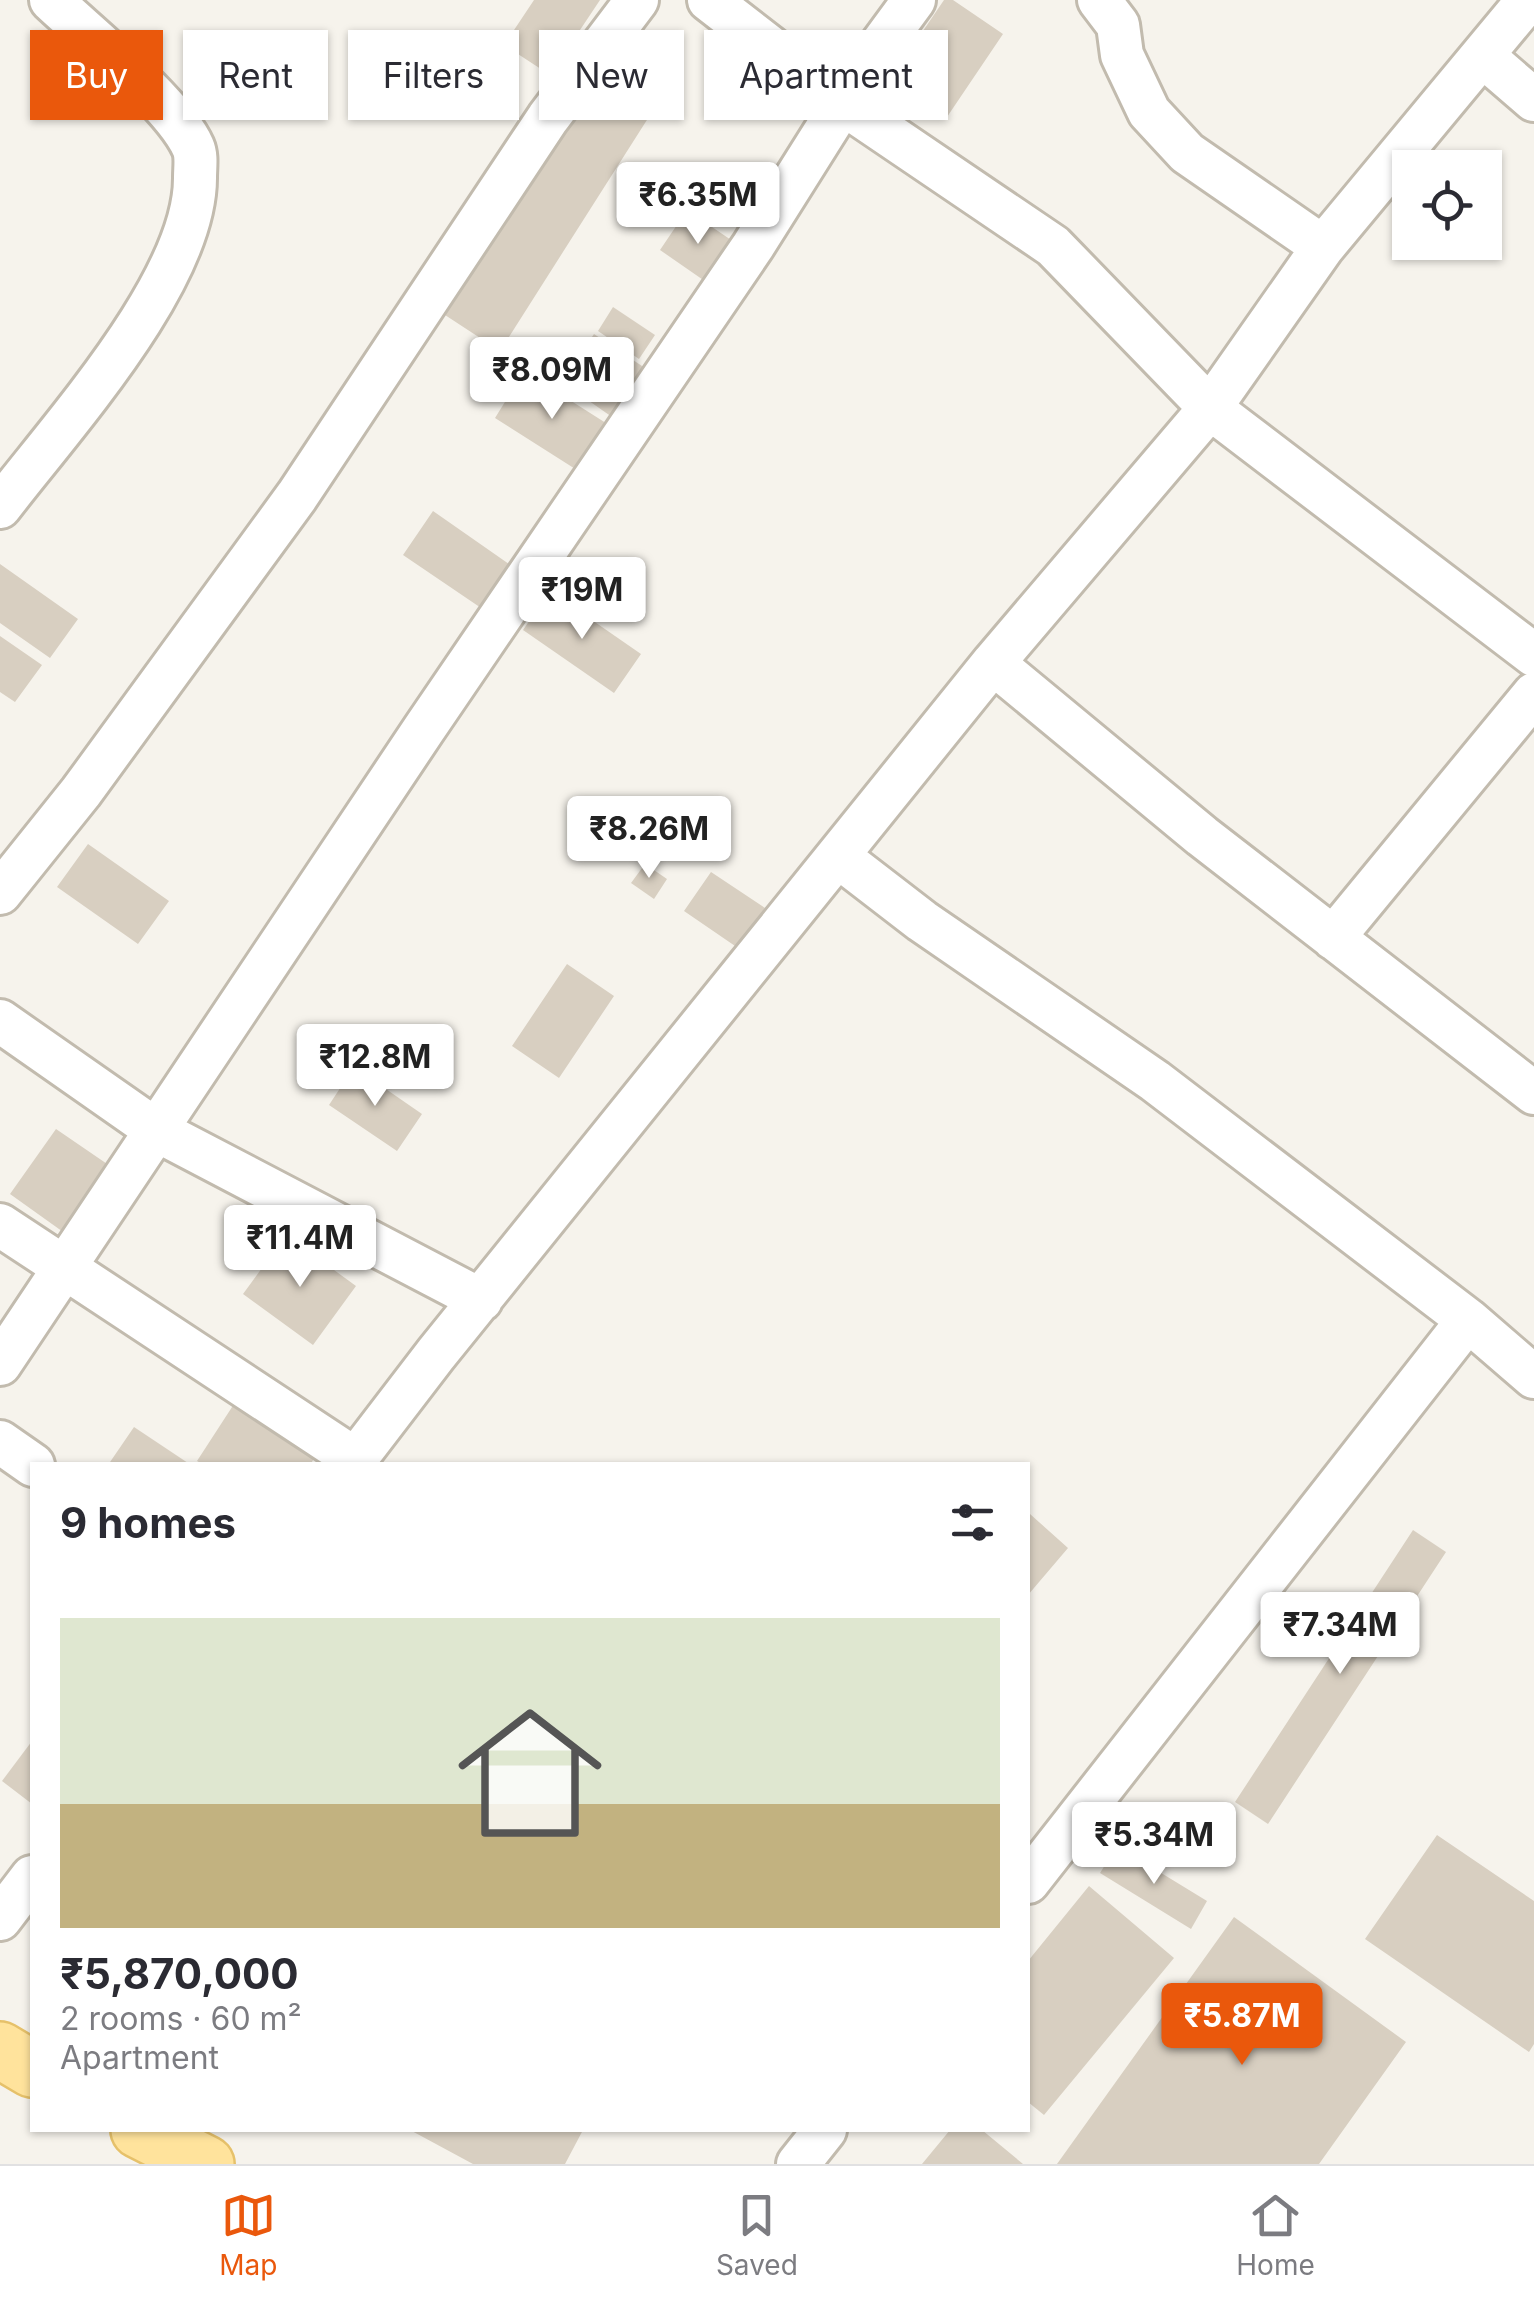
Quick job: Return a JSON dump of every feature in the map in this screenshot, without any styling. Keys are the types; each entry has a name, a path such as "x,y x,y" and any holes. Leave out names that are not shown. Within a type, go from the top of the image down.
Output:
{"main road":[{"path":"0,2050 30,2068"},
{"path":"144,2132 206,2164"}],"street":[{"path":"0,507 130,333 173,265 196,197 196,151 178,121 50,0"},
{"path":"0,893 81,792 297,496 548,118 637,0"},
{"path":"709,0 748,30"},
{"path":"893,30 914,0"},
{"path":"1100,0 1118,25 1122,55 1149,112 1188,153 1324,248"},
{"path":"0,1224 353,1462 993,663 1210,408 1324,248 1528,0"},
{"path":"1483,56 1534,100"},
{"path":"0,1364 753,246 831,120"},
{"path":"868,120 1053,246 1210,408 1534,655"},
{"path":"993,663 1202,836 1534,1093"},
{"path":"1332,938 1534,694"},
{"path":"838,858 1155,1082 1468,1320 1534,1377"},
{"path":"0,1021 156,1130 481,1300"},
{"path":"1030,1879 1468,1320"},
{"path":"0,1442 30,1463"},
{"path":"0,1918 30,1879"},
{"path":"798,2164 824,2132"}],"building":[{"path":"534,0 600,0 580,30 539,30 539,68 519,55 519,30 514,30"},
{"path":"944,0 953,0 1003,34 948,116 948,30 924,30"},
{"path":"570,120 647,120 500,351 445,315"},
{"path":"687,210 737,244 709,284 660,250"},
{"path":"613,307 655,335 639,359 598,331"},
{"path":"594,334 645,368 612,417 562,382"},
{"path":"524,371 609,425 580,472 495,418"},
{"path":"433,511 516,569 487,612 403,555"},
{"path":"0,564 78,619 50,658 0,623"},
{"path":"550,591 641,654 614,693 523,630"},
{"path":"0,636 42,665 15,702 0,692"},
{"path":"88,844 169,901 138,944 57,887"},
{"path":"645,864 667,879 654,899 631,883"},
{"path":"711,872 765,908 738,948 684,911"},
{"path":"567,964 614,996 559,1078 512,1046"},
{"path":"354,1067 422,1114 397,1151 329,1105"},
{"path":"56,1129 113,1168 66,1234 10,1194"},
{"path":"286,1235 356,1286 313,1345 243,1294"},
{"path":"234,1404 315,1457 312,1462 197,1461"},
{"path":"134,1427 186,1462 110,1462"},
{"path":"1030,1514 1068,1548 1030,1593"},
{"path":"1413,1530 1446,1552 1268,1824 1235,1802"},
{"path":"30,1744 30,1802 2,1781"},
{"path":"1437,1835 1534,1901 1534,2044 1529,2052 1365,1939"},
{"path":"1117,1846 1207,1901 1191,1929 1100,1873"},
{"path":"1089,1886 1174,1958 1044,2115 1030,2104 1030,1959"},
{"path":"1234,1917 1406,2042 1319,2164 1057,2164"},
{"path":"414,2132 582,2132 565,2164 473,2164"},
{"path":"948,2132 984,2132 1023,2164 922,2164"}]}
